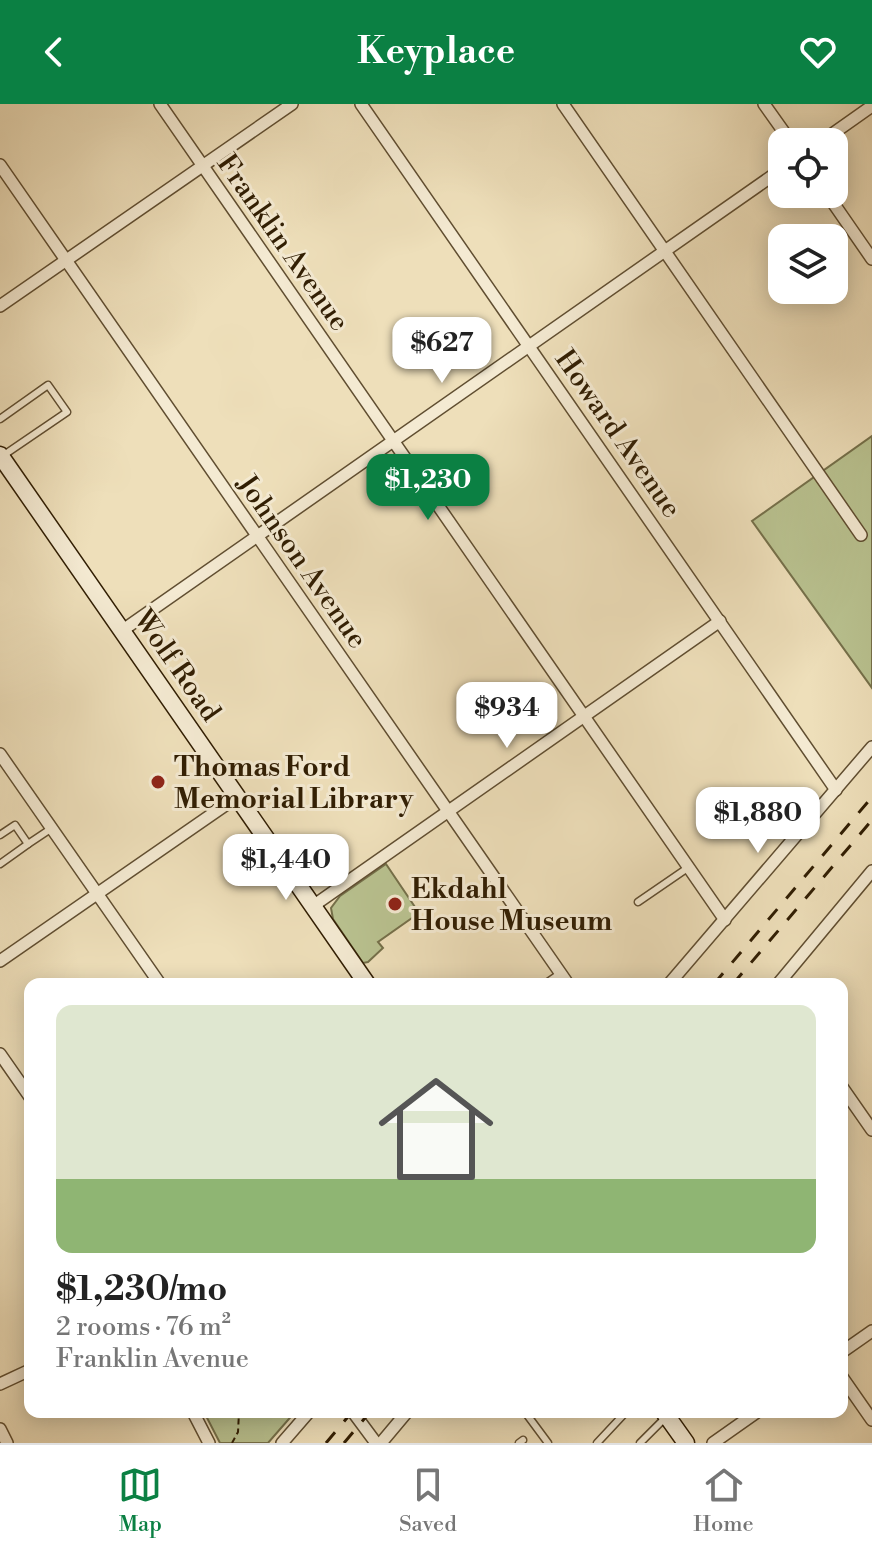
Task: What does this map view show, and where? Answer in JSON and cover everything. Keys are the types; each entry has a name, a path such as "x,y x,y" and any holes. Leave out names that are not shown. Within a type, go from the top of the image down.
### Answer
{"main road":[{"name":"Wolf Road","path":"1,456 363,978"},
{"path":"668,1418 686,1443"}],"street":[{"name":"Franklin Avenue","path":"160,104 725,920"},
{"path":"0,306 292,104"},
{"name":"Howard Avenue","path":"361,104 836,790"},
{"path":"563,104 861,535"},
{"path":"764,104 781,128"},
{"path":"841,128 872,106"},
{"name":"Johnson Avenue","path":"0,165 564,978"},
{"path":"123,630 768,179"},
{"path":"837,208 872,259"},
{"path":"313,906 720,621"},
{"path":"674,978 872,747"},
{"path":"0,754 156,978"},
{"path":"0,961 237,797"},
{"path":"783,978 872,871"},
{"path":"0,1054 24,1088"},
{"path":"848,1096 872,1130"},
{"path":"848,1348 872,1331"},
{"path":"0,1384 24,1373"},
{"path":"848,1386 872,1420"},
{"path":"196,1418 209,1443"},
{"path":"282,1443 304,1418"},
{"path":"358,1418 378,1443 401,1418"},
{"path":"713,1443 748,1418"},
{"path":"0,1429 7,1443"}],"lane":[{"path":"0,419 48,385 67,412 1,456"},
{"path":"0,835 15,825 28,844"},
{"path":"0,864 52,828"},
{"path":"638,902 689,867"},
{"path":"554,978 561,973"},
{"path":"529,1418 548,1443"},
{"path":"597,1443 620,1418"},
{"path":"640,1443 662,1418"}],"path":[{"path":"232,1443 238,1432 239,1418"}],"green space":[{"path":"872,436 872,688 752,521"},
{"path":"386,864 419,913 378,942 383,948 363,963 333,919 331,908 340,896"},
{"path":"207,1418 290,1418 268,1443 220,1443"}],"railway":[{"path":"719,978 872,797"},
{"path":"738,978 872,820"},
{"path":"326,1443 347,1418"},
{"path":"344,1443 365,1418"}],"place":[{"name":"Thomas Ford Memorial Library","path":"158,782"},
{"name":"Ekdahl House Museum","path":"395,904"}]}
